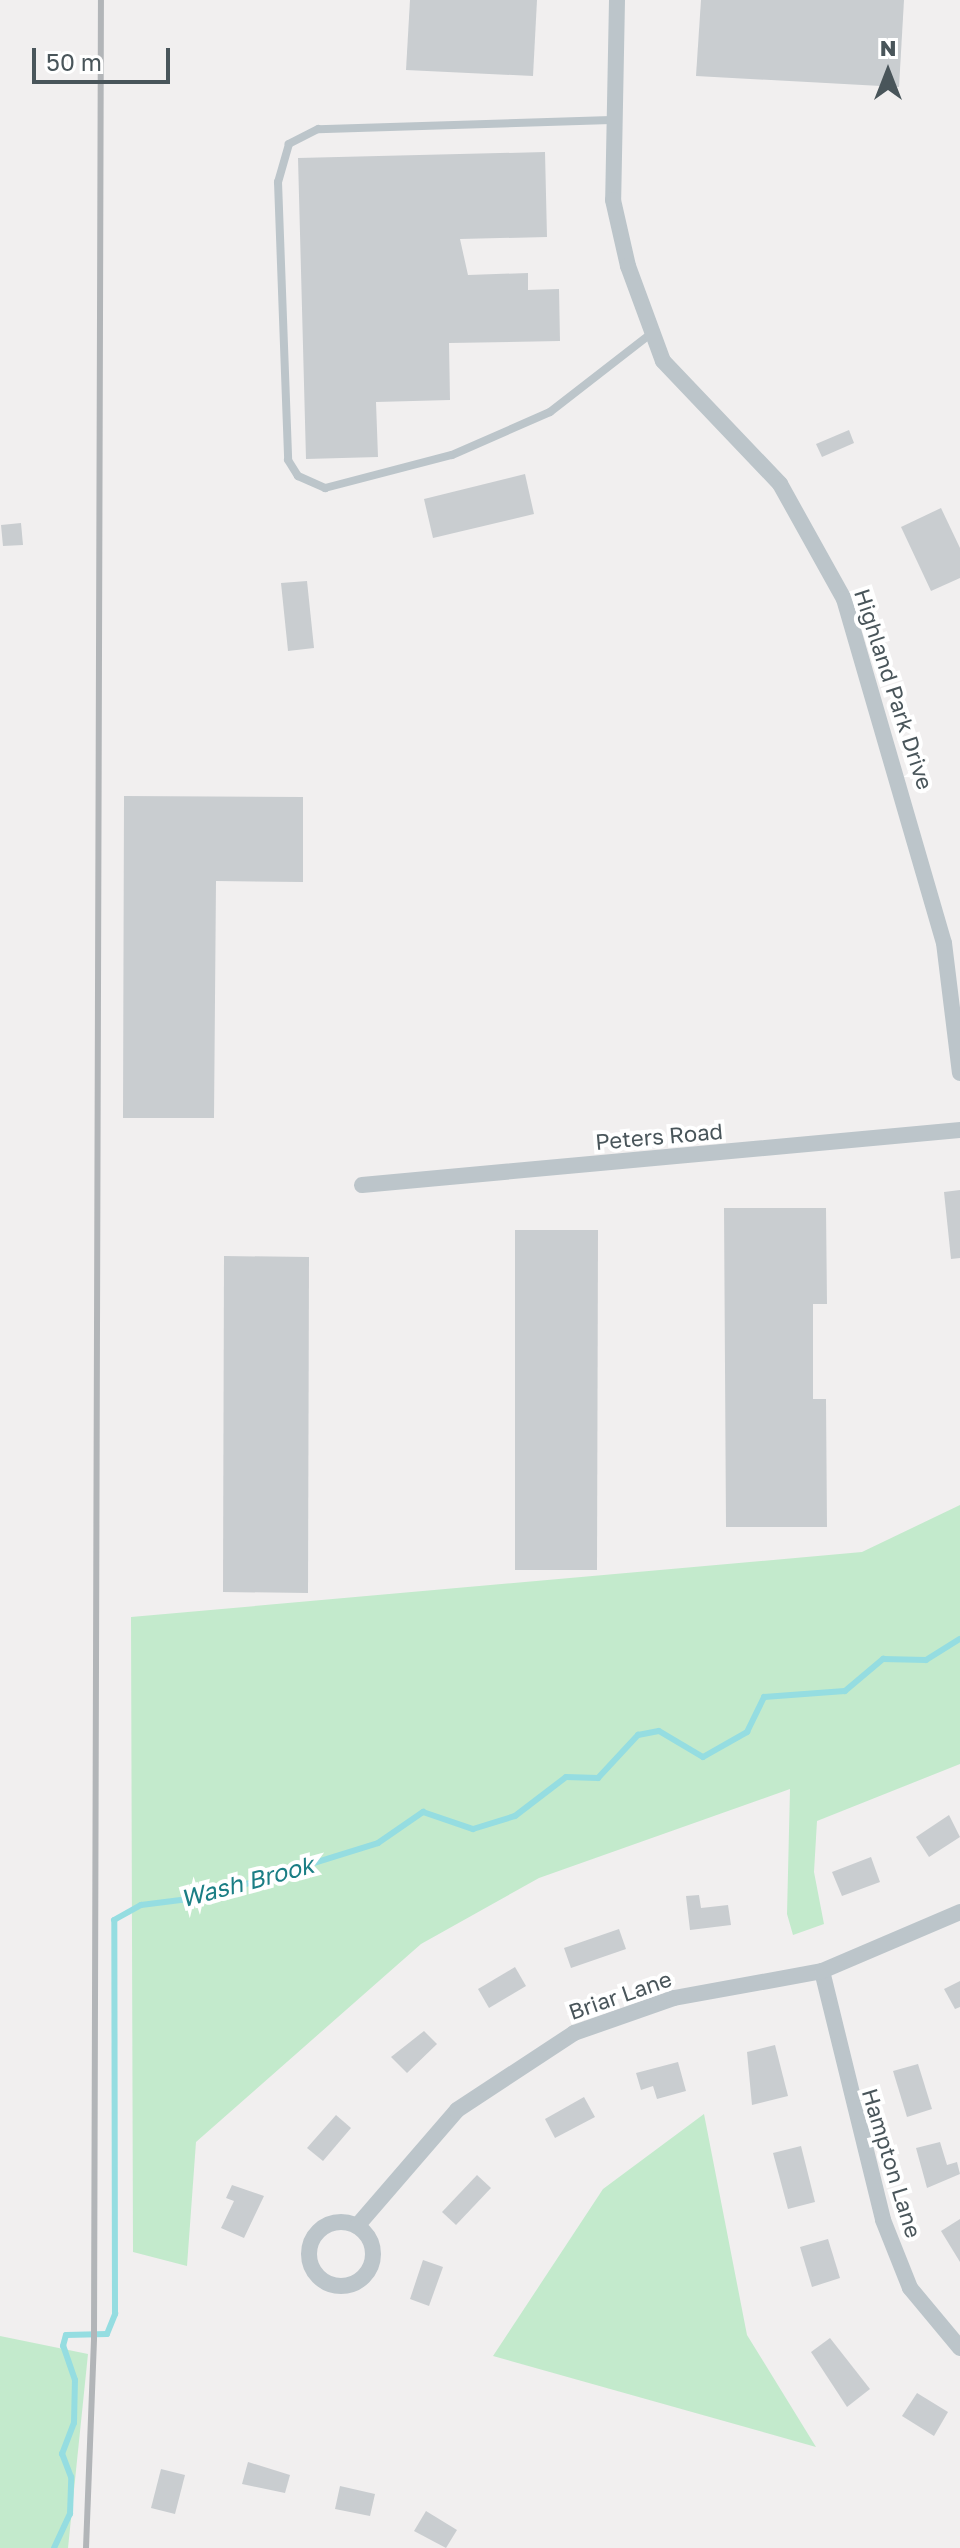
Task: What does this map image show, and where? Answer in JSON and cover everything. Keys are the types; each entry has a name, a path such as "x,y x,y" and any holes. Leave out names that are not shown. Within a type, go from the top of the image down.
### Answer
{"street":[{"name":"Highland Park Drive","path":"617,0 611,120 613,200 653,333 663,361 780,484 844,599 944,943 960,1073"},
{"name":"Peters Road","path":"362,1185 960,1130"},
{"name":"Briar Lane","path":"357,2226 457,2110 574,2033 674,1998 822,1971 960,1912"},
{"name":"Hampton Lane","path":"822,1971 883,2220 910,2288 960,2348"}],"lane":[{"path":"611,120 318,129 289,144 279,171 288,460 298,476 325,488 452,455 550,412 653,333"}],"green space":[{"path":"960,1505 960,1764 817,1821 814,1872 824,1924 793,1935 787,1914 790,1789 539,1878 421,1944 196,2142 187,2266 133,2252 131,1617 862,1552"},
{"path":"704,2114 747,2335 816,2447 493,2356 603,2189"},
{"path":"0,2336 88,2354 68,2548 0,2548"}],"building":[{"path":"410,0 537,0 533,76 406,70"},
{"path":"701,0 904,0 899,87 696,76"},
{"path":"545,152 547,237 460,239 468,275 528,273 528,290 559,289 560,341 449,343 450,400 376,402 378,457 306,459 298,158"},
{"path":"849,430 854,443 822,457 816,444"},
{"path":"525,474 534,514 433,538 424,499"},
{"path":"941,508 960,548 960,578 931,591 901,527"},
{"path":"21,523 23,545 3,546 1,525"},
{"path":"307,581 314,648 288,651 281,583"},
{"path":"124,796 303,797 303,882 216,881 214,1118 123,1118"},
{"path":"960,1190 960,1258 951,1259 944,1192"},
{"path":"724,1208 826,1208 827,1304 813,1304 813,1399 826,1399 827,1527 726,1527"},
{"path":"515,1230 598,1230 597,1570 515,1570"},
{"path":"224,1256 309,1257 308,1593 223,1592"},
{"path":"949,1815 960,1837 929,1857 916,1837"},
{"path":"871,1857 880,1882 842,1896 832,1872"},
{"path":"699,1895 701,1908 728,1905 731,1925 690,1930 686,1896"},
{"path":"619,1929 626,1949 571,1968 564,1948"},
{"path":"515,1967 526,1986 489,2008 478,1989"},
{"path":"960,1981 960,2007 955,2009 944,1989"},
{"path":"424,2031 437,2044 407,2073 391,2057"},
{"path":"775,2045 788,2096 752,2105 747,2052"},
{"path":"678,2062 686,2091 657,2099 653,2086 641,2090 636,2073"},
{"path":"918,2064 932,2109 907,2117 893,2071"},
{"path":"584,2097 595,2117 555,2138 545,2119"},
{"path":"336,2115 351,2128 323,2161 307,2148"},
{"path":"940,2142 947,2165 957,2162 960,2174 927,2188 916,2148"},
{"path":"801,2146 815,2202 788,2209 773,2153"},
{"path":"477,2175 491,2188 456,2225 442,2212"},
{"path":"232,2185 264,2196 244,2238 221,2228 234,2201 226,2198"},
{"path":"960,2219 960,2262 941,2231"},
{"path":"828,2239 840,2278 812,2287 800,2247"},
{"path":"423,2260 443,2267 429,2306 410,2299"},
{"path":"830,2338 870,2389 847,2407 811,2352"},
{"path":"917,2393 948,2412 934,2436 902,2416"},
{"path":"248,2462 290,2475 285,2493 242,2484"},
{"path":"161,2469 185,2475 175,2514 151,2508"},
{"path":"340,2486 375,2494 370,2516 335,2509"},
{"path":"426,2511 457,2530 446,2548 414,2531"}],"waterway":[{"name":"Wash Brook","path":"54,2548 70,2514 71,2477 62,2454 74,2423 75,2380 63,2346 66,2335 107,2334 115,2314 114,1920 141,1905 204,1897 378,1843 423,1812 473,1829 515,1816 566,1777 598,1778 638,1735 659,1731 703,1757 747,1732 764,1697 845,1691 883,1659 926,1660 960,1639"}],"railway":[{"path":"86,2548 94,2339 101,0"}]}
